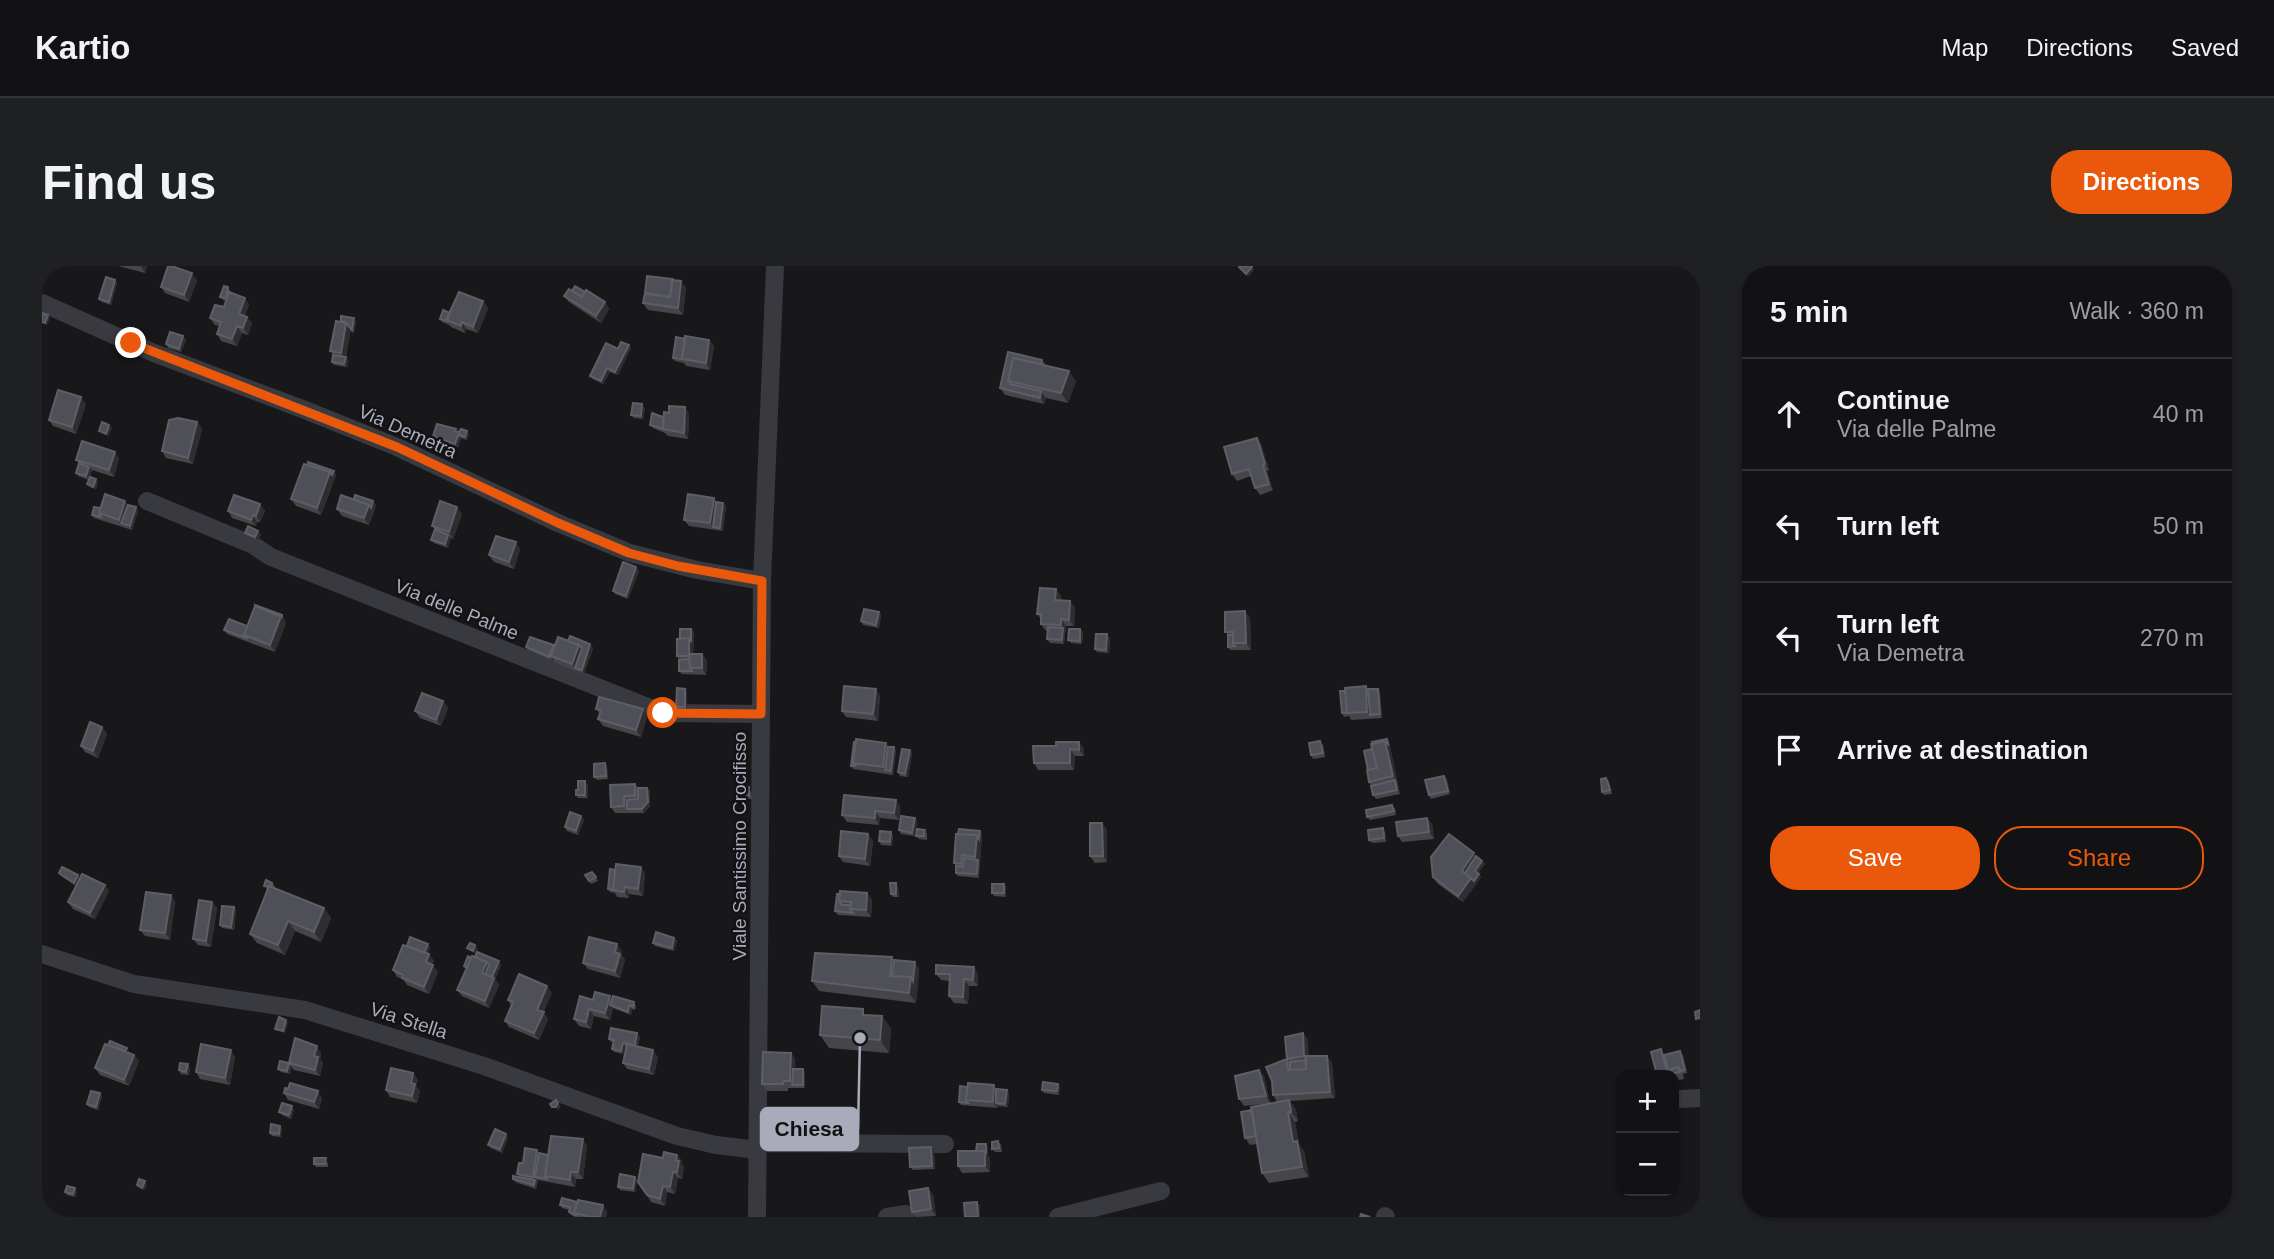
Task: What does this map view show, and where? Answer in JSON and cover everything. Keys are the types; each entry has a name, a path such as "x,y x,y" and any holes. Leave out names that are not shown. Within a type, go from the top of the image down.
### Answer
{"street":[{"name":"Viale Santissimo Crocifisso","path":"757,1217 762,581 775,266"},
{"name":"Via Demetra","path":"42,303 154,353 397,447 558,523 629,553 697,570 762,581"},
{"name":"Via delle Palme","path":"147,501 253,545 271,556 663,713 761,714"},
{"name":"Via Stella","path":"42,954 134,984 305,1010 496,1070 677,1136 716,1145 758,1147 946,1144"},
{"path":"1680,1099 1700,1098"},
{"path":"1058,1217 1161,1191"},
{"path":"887,1217 906,1214"}],"building":[{"path":"168,266 192,273 184,295 161,287"},
{"path":"1240,266 1251,266 1252,267 1246,274"},
{"path":"647,276 673,279 670,297 645,294"},
{"path":"106,277 115,280 109,302 99,299"},
{"path":"672,280 681,281 678,308 643,303 645,293 670,297"},
{"path":"224,286 228,287 226,298 220,297"},
{"path":"575,286 585,292 582,297 572,291"},
{"path":"569,289 582,297 586,290 605,302 596,316 564,296"},
{"path":"229,292 245,298 239,314 247,317 243,328 237,326 232,339 217,334 221,322 210,318 215,305 224,307"},
{"path":"459,292 483,301 473,327 446,320"},
{"path":"443,310 450,313 447,321 440,319"},
{"path":"42,313 48,315 45,323 42,322"},
{"path":"341,316 354,318 352,330 341,321"},
{"path":"336,321 346,323 341,353 330,351"},
{"path":"170,332 183,336 179,349 166,344"},
{"path":"685,336 709,340 706,363 682,359"},
{"path":"676,337 685,339 682,359 673,358"},
{"path":"621,342 629,345 615,372 607,368 601,381 590,376 606,343 618,349"},
{"path":"1008,352 1042,360 1041,364 1013,358 1008,381 1010,384 1041,391 1040,398 1000,388"},
{"path":"333,355 346,357 344,364 332,362"},
{"path":"1013,358 1069,371 1061,393 1008,381"},
{"path":"58,390 81,397 72,427 49,420"},
{"path":"633,403 642,404 641,416 631,415"},
{"path":"669,406 685,407 684,433 663,429 664,412 669,413"},
{"path":"652,413 663,417 663,429 650,425"},
{"path":"178,418 197,422 188,458 162,451 169,420"},
{"path":"102,422 109,425 106,434 99,431"},
{"path":"437,424 459,432 461,429 467,431 465,437 459,433 455,444 433,436"},
{"path":"1257,438 1269,484 1255,488 1249,469 1232,474 1224,447"},
{"path":"82,441 115,452 109,470 76,460"},
{"path":"308,462 334,471 332,475 308,465"},
{"path":"79,463 89,467 86,476 76,473"},
{"path":"304,464 330,472 317,508 291,499"},
{"path":"90,477 96,479 93,487 87,484"},
{"path":"105,494 125,501 119,520 99,513"},
{"path":"688,494 714,498 710,523 684,520"},
{"path":"234,495 260,504 256,516 253,515 251,520 228,511"},
{"path":"341,495 369,505 364,518 337,509"},
{"path":"355,495 373,501 371,508 354,499"},
{"path":"440,501 457,507 449,532 432,526"},
{"path":"716,502 723,503 720,528 713,527"},
{"path":"128,505 136,507 130,526 121,523"},
{"path":"94,507 100,508 101,517 92,515"},
{"path":"248,526 258,531 255,537 245,533"},
{"path":"435,529 448,535 445,544 431,540"},
{"path":"496,536 516,542 509,562 489,555"},
{"path":"623,562 636,567 626,596 613,591"},
{"path":"1040,588 1056,589 1055,600 1070,601 1069,620 1061,619 1061,625 1041,624 1041,614 1037,614"},
{"path":"255,606 282,615 282,617"},
{"path":"255,606 281,616 270,645 244,635"},
{"path":"864,609 879,612 876,625 861,621"},
{"path":"1245,611 1246,643 1233,643 1233,632 1225,632 1225,612"},
{"path":"229,619 247,626 244,635 246,638 224,630"},
{"path":"1048,627 1063,628 1062,640 1047,639"},
{"path":"680,629 691,629 691,642 689,638 680,639"},
{"path":"1069,629 1080,629 1080,641 1068,640"},
{"path":"1096,634 1107,634 1106,650 1095,649"},
{"path":"1228,635 1233,635 1235,646 1228,647"},
{"path":"570,636 590,644 582,670 575,668 582,648 568,641"},
{"path":"530,637 554,645 549,657 526,647"},
{"path":"558,637 579,645 572,664 551,656"},
{"path":"689,638 689,656 677,656 677,639"},
{"path":"689,654 702,654 702,668 690,668"},
{"path":"689,659 692,671 679,671 679,660"},
{"path":"844,686 876,689 873,714 842,711"},
{"path":"1366,686 1367,712 1347,713 1345,688"},
{"path":"677,688 685,689 685,707 676,707"},
{"path":"1368,689 1378,689 1380,714 1370,715"},
{"path":"1340,691 1345,691 1347,713 1342,713"},
{"path":"422,693 443,701 436,720 415,711"},
{"path":"599,697 643,709 636,730 598,719 601,710 596,709"},
{"path":"90,722 102,727 93,751 81,746"},
{"path":"856,739 886,743 883,767 853,763"},
{"path":"1387,739 1388,744 1385,741 1372,742"},
{"path":"1320,741 1323,753 1311,755 1309,743"},
{"path":"1385,741 1393,776 1369,782 1367,770 1377,768 1371,744"},
{"path":"854,742 855,766 851,766"},
{"path":"1056,742 1079,742 1079,750 1070,749 1070,763 1034,763 1033,746 1056,746"},
{"path":"888,747 894,747 891,771 885,770"},
{"path":"902,749 910,750 905,774 898,772"},
{"path":"1372,749 1377,768 1368,770 1364,751"},
{"path":"605,763 606,776 594,777 594,764"},
{"path":"1444,776 1448,791 1429,795 1425,780"},
{"path":"1606,778 1610,790 1602,792 1601,779"},
{"path":"1395,780 1397,790 1373,795 1371,786"},
{"path":"578,781 585,781 585,795 576,795"},
{"path":"635,784 635,796 624,796 624,806 611,807 610,785"},
{"path":"749,787 749,796 738,796 738,788"},
{"path":"638,788 647,788 648,802 642,809 627,809 627,800 638,799"},
{"path":"844,795 896,800 894,813 875,811 875,818 842,815"},
{"path":"1392,805 1394,811 1367,817 1366,810"},
{"path":"570,812 581,816 576,831 565,827"},
{"path":"901,816 915,818 912,833 899,830"},
{"path":"1427,818 1429,832 1398,836 1396,822"},
{"path":"1090,823 1102,823 1103,856 1090,856"},
{"path":"1383,828 1384,838 1369,840 1368,830"},
{"path":"917,829 925,830 924,836 916,836"},
{"path":"959,829 980,831 979,839 977,835 958,834"},
{"path":"841,831 868,834 865,859 839,856"},
{"path":"880,831 891,832 890,842 879,841"},
{"path":"956,834 977,835 975,857 962,855 961,864 954,863"},
{"path":"1449,834 1474,853 1462,871 1471,878 1458,896 1433,877 1431,857"},
{"path":"1476,856 1482,861 1475,871 1479,874 1474,881 1465,873"},
{"path":"964,858 978,860 977,874 956,873 956,866 963,867"},
{"path":"616,864 641,867 638,889 625,887 624,892 613,890"},
{"path":"62,867 78,875 74,883 59,873"},
{"path":"610,869 615,870 613,890 608,889"},
{"path":"592,872 596,877 589,881 585,875"},
{"path":"82,874 105,885 90,913 68,902"},
{"path":"266,880 272,883 271,887 264,886"},
{"path":"890,883 896,883 896,894 891,894"},
{"path":"992,884 1004,884 1004,893 992,893"},
{"path":"269,886 324,908 314,932 288,921 278,945 250,934"},
{"path":"840,891 867,893 866,910 850,909 851,902 839,901"},
{"path":"146,892 171,895 165,933 140,930"},
{"path":"837,894 840,894 839,901 842,905 851,905 853,913 835,911"},
{"path":"199,900 212,902 206,941 193,939"},
{"path":"222,906 234,907 231,927 220,925"},
{"path":"656,932 674,938 672,948 653,943"},
{"path":"410,937 428,944 424,953 407,946"},
{"path":"589,937 617,944 615,952 620,954 615,971 583,963"},
{"path":"470,943 475,945 473,951 467,948"},
{"path":"403,945 429,954 426,962 433,965 424,987 402,978 403,975 393,970"},
{"path":"477,952 499,961 492,977 485,974 489,965 475,957"},
{"path":"815,953 892,957 890,976 911,977 909,993 812,981"},
{"path":"468,956 471,958 467,968 464,966"},
{"path":"472,956 487,962 482,973 494,978 485,1001 457,990"},
{"path":"894,960 915,962 913,981 911,977 892,976"},
{"path":"936,965 974,967 973,980 964,979 963,997 949,996 950,974 936,974"},
{"path":"519,974 547,986 537,1010 544,1012 534,1033 505,1021 513,1002 508,1000"},
{"path":"595,992 610,996 605,1013 589,1009 586,1022 574,1019 580,996 593,1000"},
{"path":"613,996 634,1002 633,1007 629,1005 628,1012 610,1005"},
{"path":"822,1006 863,1009 863,1015 882,1016 880,1040 820,1035"},
{"path":"1700,1010 1700,1018 1696,1019 1695,1012"},
{"path":"279,1017 286,1020 283,1031 275,1029"},
{"path":"611,1028 637,1033 635,1045 623,1043 621,1051 612,1049 614,1040 609,1039"},
{"path":"1303,1033 1304,1056 1287,1059 1285,1037"},
{"path":"295,1038 317,1046 314,1056 318,1057 315,1070 289,1063"},
{"path":"110,1041 127,1048 126,1051 108,1045"},
{"path":"105,1044 134,1055 124,1080 95,1068"},
{"path":"201,1044 231,1050 225,1078 196,1072"},
{"path":"627,1044 653,1050 649,1069 623,1063"},
{"path":"1661,1049 1667,1070 1656,1070 1651,1052"},
{"path":"1680,1051 1685,1070 1681,1071 1678,1067 1668,1070 1664,1055"},
{"path":"763,1052 791,1053 790,1081 784,1081 783,1084 762,1084"},
{"path":"1305,1056 1327,1056 1330,1092 1273,1095 1272,1081 1266,1067 1287,1059 1288,1070 1306,1069"},
{"path":"1306,1060 1306,1069 1290,1070 1290,1062"},
{"path":"280,1061 289,1063 287,1071 278,1069"},
{"path":"180,1063 188,1064 186,1072 179,1070"},
{"path":"391,1068 413,1073 411,1083 415,1084 412,1096 386,1090"},
{"path":"793,1069 803,1069 803,1085 792,1085"},
{"path":"1259,1070 1266,1096 1239,1099 1235,1076"},
{"path":"1043,1082 1058,1084 1057,1091 1042,1090"},
{"path":"290,1083 318,1091 314,1102 284,1093"},
{"path":"968,1083 994,1085 993,1102 966,1100"},
{"path":"960,1086 967,1087 968,1103 959,1102"},
{"path":"996,1089 1007,1090 1005,1104 996,1103"},
{"path":"91,1091 100,1093 96,1107 87,1104"},
{"path":"556,1100 556,1107 552,1107 550,1104"},
{"path":"1289,1100 1291,1112 1288,1112 1293,1142 1297,1141 1302,1167 1262,1173 1251,1107"},
{"path":"282,1103 292,1106 289,1115 279,1112"},
{"path":"1252,1110 1256,1136 1245,1138 1241,1112"},
{"path":"271,1124 280,1126 279,1134 270,1133"},
{"path":"495,1129 506,1134 500,1149 488,1145"},
{"path":"551,1136 583,1139 578,1172 571,1172 570,1180 545,1176"},
{"path":"998,1141 999,1148 992,1149 992,1142"},
{"path":"977,1144 986,1144 986,1152 976,1151"},
{"path":"931,1147 932,1166 910,1167 909,1148"},
{"path":"525,1148 537,1150 533,1177 517,1174 519,1163 523,1163"},
{"path":"958,1151 985,1151 985,1166 958,1166"},
{"path":"664,1152 677,1155 676,1160 679,1161 670,1187 663,1186 660,1199 647,1195 638,1182 643,1154 663,1158"},
{"path":"539,1153 548,1155 545,1176 547,1179 535,1177"},
{"path":"314,1158 326,1158 325,1164 314,1164"},
{"path":"620,1174 635,1177 633,1189 618,1187"},
{"path":"513,1176 535,1180 534,1185 513,1179"},
{"path":"139,1179 145,1181 142,1188 137,1185"},
{"path":"67,1186 75,1188 73,1194 65,1192"},
{"path":"928,1188 931,1209 912,1212 909,1191"},
{"path":"562,1198 577,1202 574,1213 577,1216 569,1212 570,1207 560,1205"},
{"path":"578,1200 603,1205 600,1217 574,1213"},
{"path":"977,1202 978,1217 965,1217 964,1203"}],"place":[{"name":"Chiesa","path":"860,1038"}],"route":[{"path":"131,343 397,447 558,523 629,553 697,570 762,581 761,714 663,713"}]}
